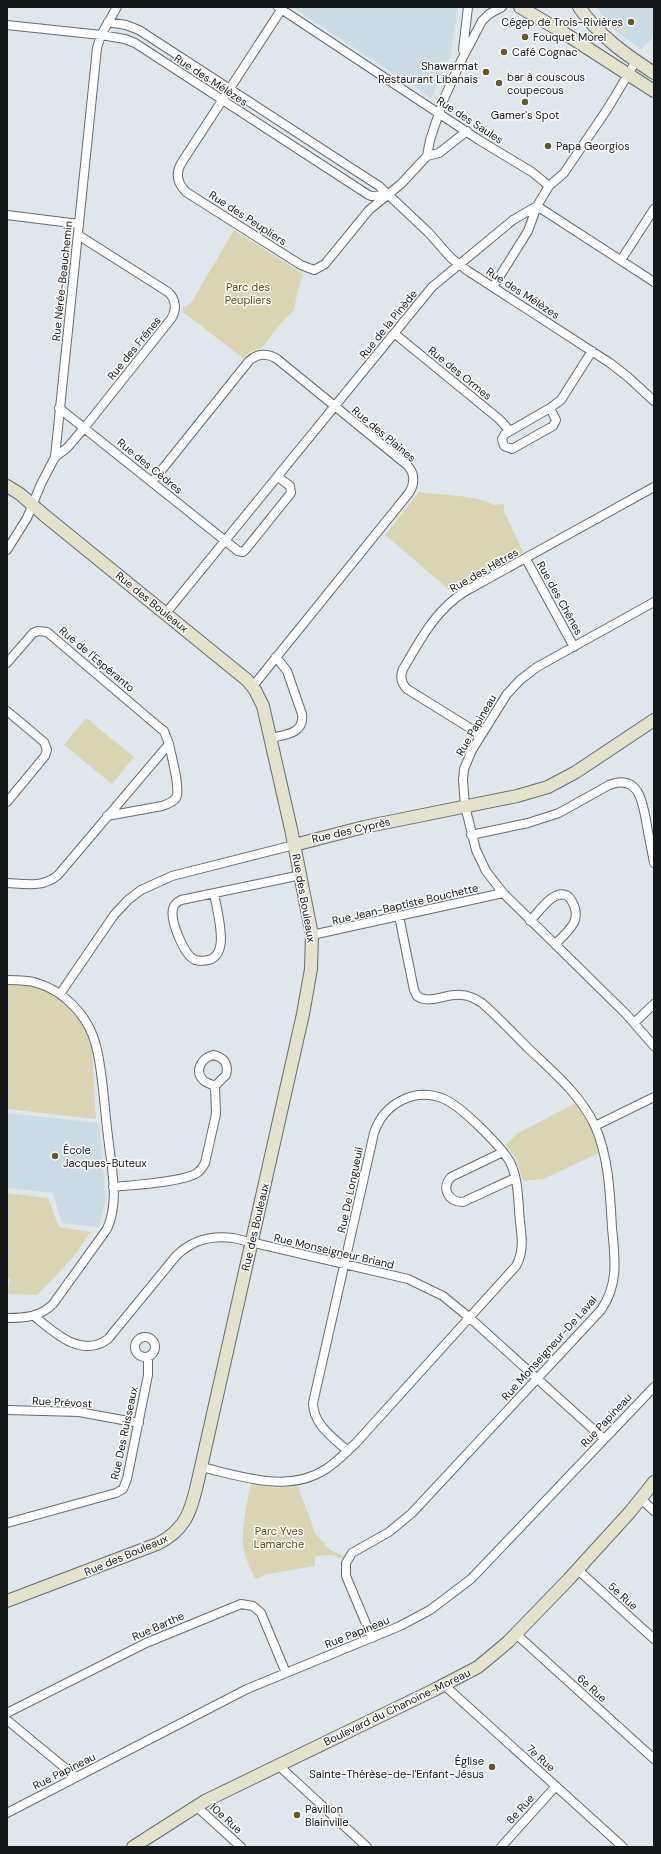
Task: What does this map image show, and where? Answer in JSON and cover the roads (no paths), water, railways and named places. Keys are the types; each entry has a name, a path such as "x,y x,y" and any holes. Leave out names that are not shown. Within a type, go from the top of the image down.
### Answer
{"street":[{"name":"Rue Nérée-Beauchemin","path":"7,550 25,522 55,457 97,48 101,36 117,7"},
{"path":"461,61 466,32 468,7"},
{"path":"387,195 407,179 427,156 430,140 461,61 482,20 489,14 502,7"},
{"path":"520,7 564,32 654,91"},
{"path":"579,7 595,28 608,41 654,73"},
{"path":"222,100 280,8"},
{"name":"Rue des Saules","path":"280,8 467,132 532,172 549,186"},
{"name":"Rue des Mélèzes","path":"108,22 126,24 139,30 379,186 423,227 458,264 592,351 628,377 654,402"},
{"name":"Rue des Mélèzes","path":"7,25 125,39 135,43 371,196 387,195"},
{"name":"Rue de la Pinède","path":"493,287 528,231 537,206 549,186 564,172 636,61"},
{"name":"Rue des Peupliers","path":"222,100 178,169 180,186 186,192 301,266 314,270 325,264 369,210 387,195"},
{"path":"427,156 439,153 467,132"},
{"path":"537,206 654,282"},
{"name":"Rue de la Pinède","path":"166,613 226,542 432,287 513,220 537,206"},
{"path":"621,260 654,209"},
{"path":"7,215 79,224"},
{"name":"Rue des Frênes","path":"55,457 67,448 85,427 171,319 175,308 173,297 168,292 78,235"},
{"name":"Rue des Ormes","path":"395,334 499,418 510,431"},
{"path":"550,408 556,417 555,424 510,449 504,446 502,439 504,435 561,400 592,351"},
{"name":"Rue des Plaines","path":"152,482 249,361 258,356 268,355 274,357 409,467 413,477 412,487 409,493 253,686"},
{"name":"Rue des Cèdres","path":"59,408 85,427 226,542"},
{"path":"226,542 238,551 243,552 256,537 291,493 290,486 278,477"},
{"name":"Rue des Bouleaux","path":"7,486 20,494 253,686 263,706 301,876 312,935 312,969 307,996 201,1467 188,1516 180,1528 168,1538 127,1556 7,1601"},
{"name":"Rue des Hêtres","path":"481,736 407,689 402,683 402,672 432,621 445,607 464,592 654,487"},
{"name":"Rue des Chênes","path":"526,559 574,647"},
{"name":"Rue Papineau","path":"654,602 537,667 520,680 507,694 472,750 464,769 463,780 465,806 471,835 482,864 503,893 634,1024 654,1046"},
{"name":"Rue de l'Espéranto","path":"7,663 33,633 41,630 47,632 164,731 169,744 177,788 175,798 171,802 162,806 107,816"},
{"path":"270,738 294,732 299,728 303,721 287,671 276,657"},
{"path":"7,711 44,742 47,750 45,756 7,802"},
{"name":"Rue des Cyprès","path":"60,994 114,915 132,896 146,887 178,874 294,844 364,827 528,793 557,783 652,722"},
{"path":"7,883 40,884 54,878 169,744"},
{"path":"471,835 528,823 559,813 609,785 626,783 634,787 641,796 654,863"},
{"path":"214,893 221,947 213,958 202,961 195,960 187,954 173,920 173,908 176,903 181,900 214,893 301,876"},
{"name":"Rue Jean-Baptiste Bouchette","path":"312,935 503,893"},
{"path":"530,921 556,895 563,894 569,897 575,911 575,921 571,929 555,944"},
{"name":"Rue Monseigneur-De Laval","path":"372,1638 346,1576 346,1567 350,1556 356,1550 389,1532 408,1518 601,1310 610,1295 615,1265 608,1174 605,1157 595,1126 582,1105 567,1086 482,1003 473,998 461,995 424,1000 417,996 414,990 399,916"},
{"path":"7,980 36,983 60,994 76,1009 95,1041 99,1060 113,1187 114,1211 107,1229 53,1304 44,1312 34,1316 7,1318"},
{"path":"634,1024 654,1004"},
{"path":"113,1187 182,1178 196,1174 201,1170 205,1163 216,1114 215,1086"},
{"name":"Rue De Longueuil","path":"201,1467 255,1480 284,1482 301,1479 320,1473 335,1463 348,1451 470,1318 514,1269 520,1260 522,1244 516,1178 510,1163 503,1152 458,1108 443,1099 431,1096 414,1096 404,1099 391,1107 381,1117 374,1133 314,1397 313,1408 315,1417 320,1425 348,1451"},
{"path":"595,1126 654,1097"},
{"path":"503,1152 451,1176 446,1184 447,1194 453,1200 462,1202 516,1178"},
{"name":"Rue Monseigneur Briand","path":"34,1316 67,1341 85,1346 101,1344 108,1339 185,1247 197,1240 212,1237 226,1237 251,1242 400,1277 422,1285 443,1296 470,1318 604,1439"},
{"name":"Rue Des Ruisseaux","path":"7,1523 121,1490 127,1479 139,1423 148,1375 148,1358"},
{"name":"Rue Papineau","path":"7,1813 231,1697 286,1672 372,1638 416,1618 460,1589 471,1579 654,1387"},
{"name":"Rue Prévost","path":"7,1410 79,1412 139,1423"},
{"name":"Boulevard du Chanoine-Moreau","path":"133,1847 196,1806 478,1667 516,1634 578,1570 654,1482"},
{"path":"640,1499 654,1511"},
{"name":"5e Rue","path":"578,1570 654,1639"},
{"name":"Rue Barthe","path":"7,1713 146,1643 241,1604 253,1606 263,1616 286,1672"},
{"name":"6e Rue","path":"516,1634 654,1759"},
{"name":"7e Rue","path":"444,1685 623,1847"},
{"path":"7,1720 76,1777"},
{"path":"278,1765 367,1847"},
{"name":"8e Rue","path":"501,1847 556,1786"},
{"name":"10e Rue","path":"196,1806 241,1847"}],"place":[{"name":"Cégep de Trois-Rivières","path":"631,22"},
{"name":"Fouquet Morel","path":"525,37"},
{"name":"Café Cognac","path":"504,52"},
{"name":"Shawarmat Restaurant Libanais","path":"486,72"},
{"name":"bar à couscous coupecous","path":"499,83"},
{"name":"Gamer's Spot","path":"525,102"},
{"name":"Papa Georgios","path":"548,146"},
{"name":"École Jacques-Buteux","path":"55,1156"},
{"name":"Église Sainte-Thérèse-de-l'Enfant-Jésus","path":"492,1767"},
{"name":"Pavillon Blainville","path":"297,1815"}],"park label":[{"name":"Parc des Peupliers","path":"248,293"},
{"name":"Parc Yves Lamarche","path":"279,1537"}]}
